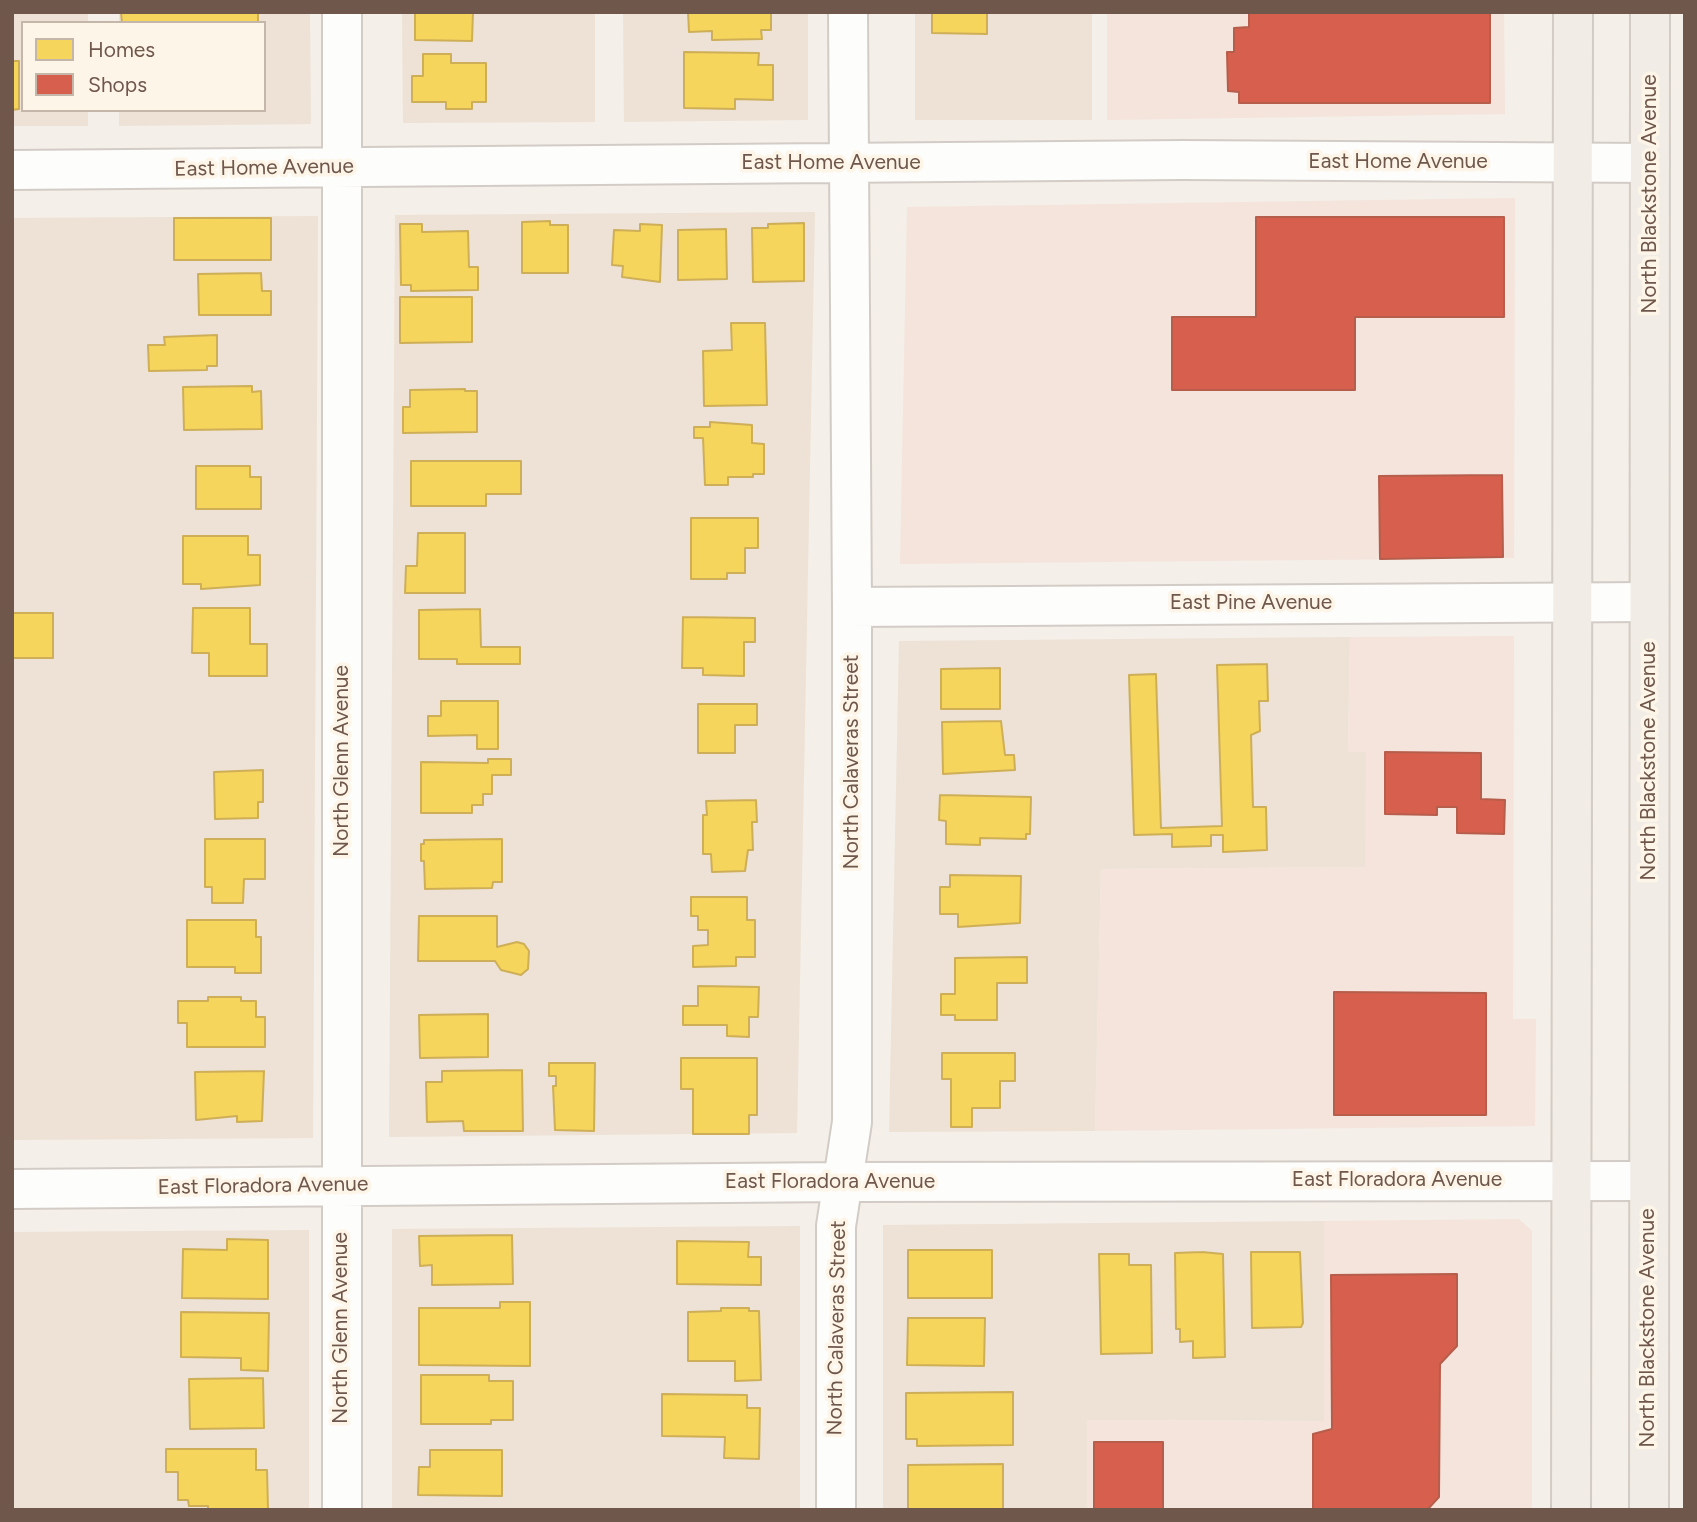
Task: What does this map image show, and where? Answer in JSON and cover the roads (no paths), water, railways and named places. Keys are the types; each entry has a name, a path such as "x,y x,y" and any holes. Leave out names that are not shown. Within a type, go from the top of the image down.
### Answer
{"main road":[{"path":"1571,1510 1573,12"},
{"name":"North Blackstone Avenue","path":"1649,1510 1650,12"}],"street":[{"name":"North Glenn Avenue","path":"342,12 342,1510"},
{"name":"North Calaveras Street","path":"836,1510 836,1226 852,1122 848,12"},
{"name":"East Home Avenue","path":"12,170 1183,160 1650,163"},
{"name":"East Pine Avenue","path":"852,607 1649,601"},
{"name":"East Floradora Avenue","path":"12,1189 843,1182 1648,1181"}]}
